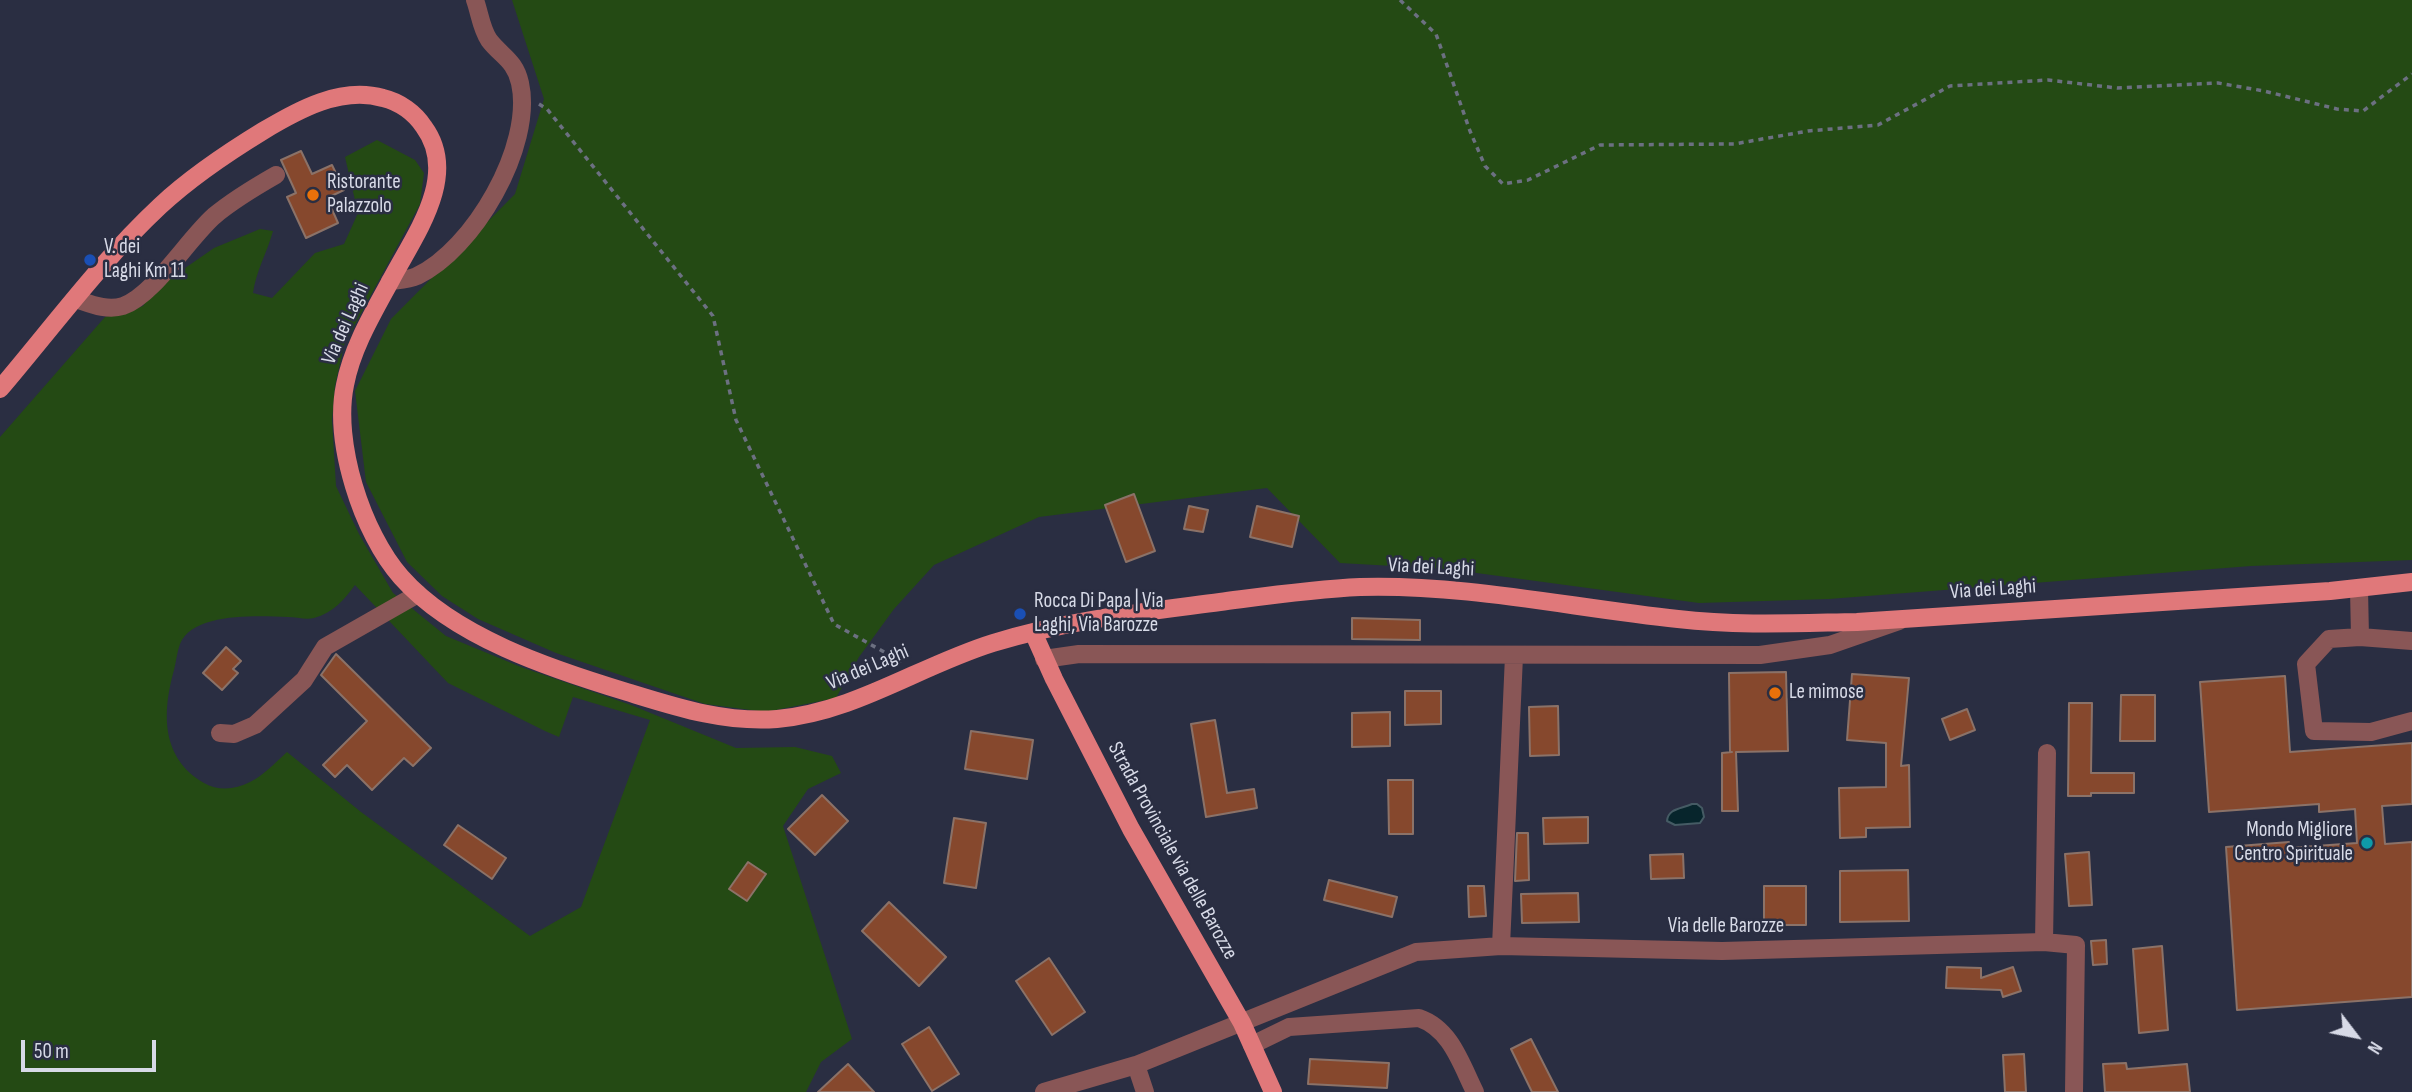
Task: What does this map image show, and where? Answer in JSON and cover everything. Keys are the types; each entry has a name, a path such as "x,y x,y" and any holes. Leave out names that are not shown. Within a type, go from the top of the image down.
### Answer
{"main road":[{"name":"Via dei Laghi","path":"0,389 153,212 201,172 293,113 326,100 350,95 383,98 399,104 415,116 425,127 435,149 437,176 430,206 353,356 343,393 342,426 349,464 374,535 391,564 418,594 448,617 471,630 537,660 683,709 720,717 771,720 828,710 866,698 919,671 973,649 1033,632 1181,607 1366,587 1460,591 1682,620 1804,623 1905,619 2359,589 2412,582"},
{"name":"Strada Provinciale via delle Barozze","path":"1033,632 1044,659 1131,829 1242,1023 1273,1092"}],"street":[{"path":"390,281 415,277 454,247 479,218 500,186 513,155 520,123 521,93 514,66 484,32 475,0"},
{"path":"76,299 113,308 132,302 214,216 276,174"},
{"path":"2359,589 2360,638"},
{"path":"220,733 233,734 255,725 304,680 325,647 418,594"},
{"path":"1044,659 1079,654 1718,656 1788,652 1841,642 1905,619"},
{"path":"2412,641 2329,639 2306,664 2314,731 2371,732 2412,721"},
{"path":"1501,946 1514,656"},
{"path":"2044,942 2047,753"},
{"name":"Via delle Barozze","path":"1044,1092 1136,1065 1416,952 1501,946 1722,951 2044,942 2077,945 2074,1092"},
{"path":"1252,1045 1289,1027 1419,1018 1433,1023 1448,1039 1475,1092"},
{"path":"1136,1065 1145,1092"}],"path":[{"path":"1400,0 1436,34 1485,166 1503,184 1528,180 1600,145 1734,144 1808,131 1878,125 1950,86 2048,80 2117,88 2218,83 2264,91 2337,110 2362,111 2412,74"},
{"path":"521,93 547,109 713,316 736,420 834,624 919,671"}],"green space":[{"path":"512,0 2412,0 2412,560 2251,566 1829,599 1699,603 1447,569 1340,563 1267,488 1039,517 934,565 894,609 859,657 836,698 766,712 705,704 556,653 478,619 442,596 407,562 366,482 355,391 391,319 515,194 544,99"},
{"path":"377,140 415,160 424,173 420,204 344,345 335,386 332,420 336,486 359,534 393,593 446,636 521,667 631,705 736,748 795,747 832,756 841,773 808,789 783,826 852,1039 821,1062 806,1092 0,1092 0,437 105,317 143,306 152,291 214,248 260,229 273,231 253,293 272,298 315,253 344,244 358,213 345,157","holes":["355,585 448,683 559,737 573,697 650,720 581,907 530,936 361,812 287,752 250,782 238,787 221,788 209,786 190,773 179,761 168,733 170,686 179,647 187,634 198,626 228,618 314,618 338,605"]}],"shaded area":[{"path":"1692,804 1702,808 1704,817 1700,823 1675,825 1667,821 1673,811"}],"building":[{"name":"Ristorante Palazzolo","path":"301,151 312,174 332,165 344,190 327,198 338,223 306,238 287,197 296,193 281,160"},
{"path":"1134,494 1155,551 1126,562 1105,505"},
{"path":"1189,506 1208,510 1203,532 1184,529"},
{"path":"1257,506 1299,516 1292,547 1250,537"},
{"path":"1352,618 1420,620 1420,640 1352,639"},
{"path":"226,647 241,661 233,669 238,673 222,690 203,673"},
{"path":"336,654 431,748 413,766 404,758 372,790 347,765 335,777 323,765 367,721 321,675"},
{"path":"1786,672 1788,751 1736,752 1738,811 1722,811 1722,753 1732,752 1729,673"},
{"path":"1852,674 1909,678 1901,766 1909,765 1910,827 1866,828 1866,837 1840,838 1839,788 1886,787 1886,743 1847,740"},
{"name":"Mondo Migliore Centro Spirituale","path":"2285,676 2290,752 2412,743 2412,804 2382,806 2385,844 2412,842 2412,997 2237,1010 2226,847 2289,842 2289,848 2357,843 2355,809 2319,812 2319,804 2209,812 2200,682"},
{"path":"1405,691 1441,691 1441,724 1405,725"},
{"path":"2121,695 2155,695 2155,741 2120,741"},
{"path":"2069,703 2092,703 2091,773 2134,773 2134,793 2068,796"},
{"path":"1558,706 1559,755 1530,756 1529,707"},
{"path":"1967,709 1975,730 1950,740 1942,719"},
{"path":"1390,712 1390,746 1352,747 1352,713"},
{"path":"1215,720 1227,793 1254,789 1257,808 1206,817 1191,724"},
{"path":"971,731 1033,740 1027,779 965,769"},
{"path":"1388,780 1413,780 1413,834 1389,834"},
{"path":"822,795 848,821 815,855 788,829"},
{"path":"1588,817 1588,843 1544,844 1543,818"},
{"path":"954,818 986,823 976,888 944,883"},
{"path":"458,825 506,858 492,879 444,845"},
{"path":"1517,833 1528,833 1529,880 1515,881"},
{"path":"2089,852 2092,905 2069,906 2065,854"},
{"path":"1683,854 1684,878 1651,879 1650,855"},
{"path":"748,862 766,874 747,901 729,889"},
{"path":"1908,870 1909,921 1840,922 1840,871"},
{"path":"1329,880 1397,897 1392,917 1324,900"},
{"path":"1468,886 1484,886 1486,916 1469,917"},
{"path":"1764,886 1806,886 1806,925 1764,925"},
{"path":"1578,893 1579,922 1522,923 1521,894"},
{"path":"889,902 946,957 919,986 862,931"},
{"path":"2106,940 2107,964 2093,965 2091,941"},
{"path":"2162,946 2168,1030 2139,1033 2133,949"},
{"path":"1049,958 1085,1012 1052,1035 1016,981"},
{"path":"1947,967 1981,968 1981,978 2013,967 2021,991 2003,997 2001,990 1946,988"},
{"path":"929,1027 959,1074 932,1091 902,1044"},
{"path":"1531,1039 1558,1092 1532,1092 1511,1049"},
{"path":"2024,1054 2026,1092 2005,1092 2003,1055"},
{"path":"1310,1059 1389,1063 1387,1088 1308,1084"},
{"path":"2126,1063 2127,1069 2187,1064 2190,1092 2105,1092 2103,1064"},
{"path":"848,1064 874,1092 818,1092"}],"place":[{"name":"Ristorante Palazzolo","path":"313,195"},
{"name":"V. dei Laghi Km 11","path":"90,260"},
{"name":"Rocca Di Papa | Via Laghi, Via Barozze","path":"1020,614"},
{"name":"Le mimose","path":"1775,693"},
{"name":"Mondo Migliore Centro Spirituale","path":"2367,843"}]}
